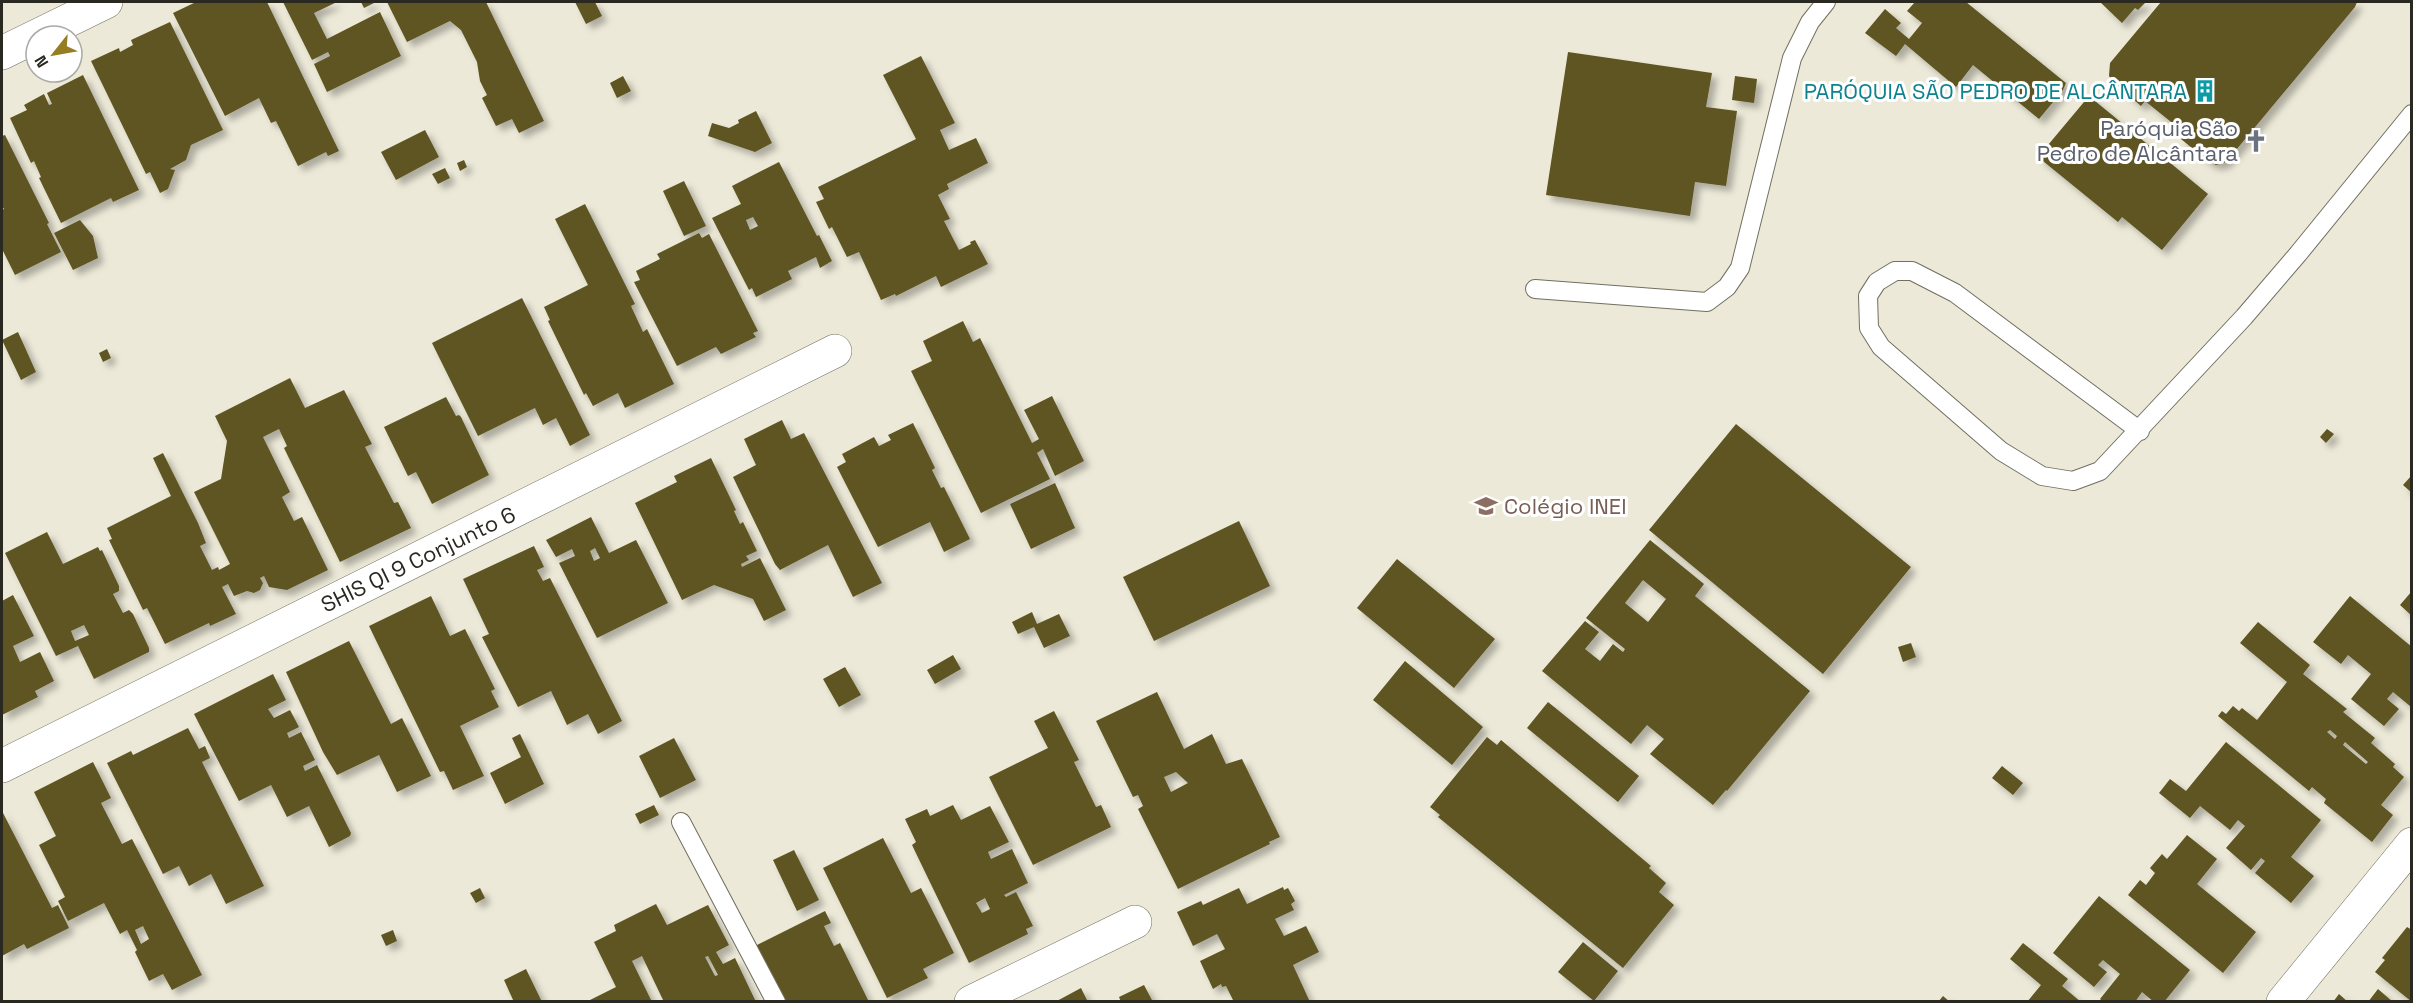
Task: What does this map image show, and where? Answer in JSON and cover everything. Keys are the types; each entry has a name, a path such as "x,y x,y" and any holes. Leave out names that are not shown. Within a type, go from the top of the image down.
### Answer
{"street":[{"path":"2,53 106,2"},
{"name":"SHIS QI 9 Conjunto 6","path":"2,766 835,351"},
{"path":"2283,1002 2412,844"},
{"path":"971,1002 1135,922"}],"lane":[{"path":"1536,289 1707,302 1727,287 1740,268 1792,58 1810,22 1826,2"},
{"path":"2140,431 1955,293 1912,271 1895,271 1877,282 1868,296 1869,328 1881,347 2001,452 2042,476 2073,481 2100,471 2140,431 2290,263 2412,114"},
{"path":"681,822 776,1002"}],"building":[{"path":"196,2 267,2 339,151 328,156 326,152 298,166 276,121 271,123 259,98 225,116 173,13"},
{"path":"283,2 337,2 314,13 327,39 380,12 401,56 327,92 314,64 330,56 328,52 312,60"},
{"path":"361,2 376,2 364,8"},
{"path":"387,2 486,2 544,121 519,133 512,119 496,126 482,98 487,95 480,81 477,62 461,30 450,21 407,42"},
{"path":"575,2 595,2 602,16 586,24"},
{"path":"1915,2 1966,2 2066,83 2063,90 2039,119 1973,65 1956,87 1905,44 1896,56 1865,33 1885,9 1901,23 1896,28 1909,39 1922,23 1907,11"},
{"path":"2100,2 2146,2 2138,10 2135,8 2122,23"},
{"name":"PARÓQUIA SÃO PEDRO DE ALCÂNTARA","path":"2161,2 2357,2 2226,162 2216,165 2181,139 2186,134 2145,101 2141,106 2109,76 2110,63"},
{"path":"170,22 223,130 191,145 186,160 170,169 175,170 168,189 160,193 150,172 146,174 91,61 119,48 120,52 133,45 131,40"},
{"path":"1568,52 1712,73 1706,107 1737,111 1726,186 1695,182 1690,216 1546,195"},
{"path":"921,56 955,123 940,130 949,150 976,138 988,163 947,184 949,189 938,195 950,219 944,221 959,250 975,240 988,264 941,287 936,276 896,296 895,294 881,300 859,252 847,257 832,227 829,229 816,202 824,199 818,187 916,139 883,75"},
{"path":"623,76 631,91 617,98 610,83"},
{"path":"1735,76 1757,79 1754,103 1732,100"},
{"path":"84,77 139,190 113,202 111,198 61,223 39,178 41,177 34,161 31,163 10,118 27,110 24,105 44,94 49,105 52,104 47,93 65,84 84,84"},
{"path":"2089,96 2208,194 2162,250 2122,217 2118,222 2038,157"},
{"path":"756,111 772,143 755,152 708,136 712,123 729,128 739,123 738,120"},
{"path":"425,130 439,157 396,180 381,152"},
{"path":"5,135 61,252 15,275 2,249 2,210 4,209 2,206 2,136"},
{"path":"464,160 467,167 460,171 457,163"},
{"path":"779,162 832,261 820,268 816,257 788,271 792,279 756,297 752,288 749,290 712,218 741,204 732,186","holes":["753,217 758,226 750,230 746,220"]},
{"path":"445,168 450,178 438,184 432,174"},
{"path":"684,181 706,226 684,236 663,191"},
{"path":"585,204 635,304 631,306 643,332 647,329 674,384 625,408 618,393 593,406 586,393 584,395 548,321 550,320 544,307 588,285 555,219"},
{"path":"80,220 93,236 98,258 73,270 54,233"},
{"path":"699,233 702,238 709,234 758,331 753,333 756,337 721,354 716,347 677,366 634,282 640,280 636,271 660,259 657,254"},
{"path":"522,298 590,435 570,446 556,418 543,425 535,408 478,436 432,343"},
{"path":"963,321 973,342 980,338 1032,443 1039,439 1024,410 1052,396 1084,461 1055,476 1043,449 1037,453 1050,479 981,513 911,371 932,361 923,341"},
{"path":"18,332 36,372 21,380 2,340"},
{"path":"107,349 111,358 103,362 99,353"},
{"path":"290,378 305,408 344,390 372,444 365,447 394,503 398,502 411,528 340,562 284,448 287,446 279,429 263,437 290,492 282,497 294,521 302,517 328,570 287,590 269,587 264,576 260,578 263,583 260,590 254,593 247,591 234,596 228,584 222,587 236,614 210,626 209,623 165,644 147,608 143,610 109,540 112,539 107,528 171,496 153,458 163,453 198,523 206,543 200,546 212,570 218,567 219,570 230,564 194,492 221,479 227,441 215,416"},
{"path":"446,397 456,416 461,417 489,475 432,504 416,472 408,476 384,427"},
{"path":"782,420 791,439 804,433 882,583 853,597 828,545 780,570 775,564 733,477 756,465 744,439"},
{"path":"913,423 935,468 932,470 941,488 944,487 970,539 944,552 930,522 878,547 837,467 846,462 842,454 874,437 879,446 891,440 888,435"},
{"path":"1736,424 1911,567 1823,674 1649,530"},
{"path":"2327,429 2334,434 2326,443 2320,437"},
{"path":"711,458 736,510 734,511 740,524 743,522 757,551 746,556 749,560 741,564 742,567 760,558 786,610 764,621 753,599 714,585 682,600 635,503 677,482 674,476"},
{"path":"2412,475 2412,493 2403,485"},
{"path":"1055,483 1075,528 1031,549 1010,504"},
{"path":"591,517 609,553 636,540 668,603 597,638 559,563 575,556 572,549 556,557 546,540","holes":["595,548 600,558 594,561 590,551"]},
{"path":"1239,521 1270,586 1154,641 1123,577"},
{"path":"47,532 63,564 98,547 100,551 102,550 119,586 119,591 113,594 123,613 129,610 133,614 149,652 94,679 78,646 56,656 5,553","holes":["84,625 89,635 75,641 71,631"]},
{"path":"1650,540 1704,584 1695,596 1810,691 1713,805 1650,754 1664,739 1647,725 1631,744 1542,671 1585,621 1599,632 1585,649 1600,661 1613,644 1623,652 1625,649 1586,618","holes":["1643,580 1666,599 1648,622 1625,603"]},
{"path":"534,546 544,567 537,570 543,581 550,578 622,721 598,734 588,714 567,725 551,691 518,707 482,637 489,634 463,579"},
{"path":"1397,559 1495,639 1454,688 1357,608"},
{"path":"2412,591 2412,616 2400,605"},
{"path":"13,595 34,636 13,646 20,662 40,652 54,681 35,691 38,697 2,715 2,601"},
{"path":"431,596 450,636 465,629 495,689 491,691 499,707 460,726 484,776 453,790 444,771 440,772 369,626"},
{"path":"2350,596 2412,647 2412,704 2410,706 2393,692 2387,699 2399,709 2384,726 2351,699 2371,674 2348,655 2341,664 2313,642"},
{"path":"1032,612 1037,624 1059,614 1070,636 1044,648 1034,627 1018,634 1012,622"},
{"path":"2258,622 2310,665 2303,674 2347,709 2343,712 2375,738 2371,743 2395,764 2393,767 2404,777 2381,805 2393,815 2372,842 2324,803 2326,799 2312,787 2309,791 2218,716 2222,711 2226,714 2233,706 2239,711 2242,708 2257,720 2287,682 2240,643","holes":["2330,730 2337,736 2335,739 2327,732","2345,742 2368,762 2366,764 2343,745"]},
{"path":"349,641 391,724 402,718 431,776 397,792 379,755 337,775 323,752 286,672"},
{"path":"1911,643 1916,657 1903,662 1898,647"},
{"path":"953,655 961,669 935,684 927,670"},
{"path":"1405,661 1483,727 1452,765 1373,700"},
{"path":"845,667 861,695 839,707 823,679"},
{"path":"273,674 286,700 268,709 274,718 290,710 299,727 287,733 289,738 301,732 315,760 303,766 305,771 317,765 351,833 350,836 329,847 309,806 287,817 271,785 239,801 194,714"},
{"path":"1157,692 1184,749 1212,734 1226,764 1242,759 1280,837 1178,889 1138,809 1143,806 1138,795 1133,797 1096,721","holes":["1176,772 1188,783 1171,792 1164,777"]},
{"path":"1548,702 1639,776 1618,802 1527,728"},
{"path":"1054,711 1079,760 1074,762 1096,807 1101,805 1111,827 1033,865 989,777 1048,748 1034,721"},
{"path":"188,728 199,749 205,746 210,758 202,762 264,886 226,904 211,874 189,886 179,866 163,874 107,763 131,751 133,755"},
{"path":"520,734 544,784 505,804 490,773 521,757 512,738"},
{"path":"1487,737 1497,745 1501,740 1651,866 1649,868 1666,883 1659,892 1674,905 1623,968 1438,817 1440,815 1430,807"},
{"path":"674,738 696,780 660,798 639,756"},
{"path":"2226,742 2321,820 2291,857 2314,876 2291,903 2255,873 2265,861 2261,858 2251,870 2226,848 2245,826 2238,820 2230,830 2200,806 2190,818 2159,793 2170,779 2186,791"},
{"path":"93,762 111,798 101,803 122,844 132,839 202,975 172,990 163,974 149,981 127,930 120,934 104,903 68,921 58,901 65,897 39,845 56,836 34,792","holes":["143,926 149,939 141,944 135,930"]},
{"path":"2002,766 2023,783 2013,795 1992,778"},
{"path":"654,805 659,815 640,824 635,814"},
{"path":"953,805 961,820 990,806 1009,842 988,852 991,859 1012,849 1028,883 1004,895 1006,897 1016,892 1033,926 1026,929 1028,934 969,963 912,845 916,842 905,819 927,809 930,816","holes":["985,898 990,909 982,913 976,903"]},
{"path":"2,811 52,908 58,905 69,928 27,949 24,944 2,956"},
{"path":"2187,835 2217,859 2197,884 2256,932 2223,973 2128,895 2140,880 2146,885 2155,873 2150,868 2162,854 2167,859"},
{"path":"883,838 911,893 921,888 954,953 923,969 928,978 887,998 823,868"},
{"path":"794,850 819,900 797,911 773,860"},
{"path":"1283,887 1284,890 1288,888 1295,901 1291,904 1294,910 1275,919 1284,936 1306,926 1319,952 1293,965 1310,1002 1234,1002 1226,986 1222,987 1221,984 1213,989 1200,961 1225,949 1217,934 1193,946 1177,912 1201,901 1203,905 1239,888 1247,904"},
{"path":"480,888 485,898 476,903 470,893"},
{"path":"2099,896 2190,970 2164,1002 2154,1002 2142,992 2135,1002 2103,1002 2100,999 2120,974 2103,960 2098,965 2107,972 2094,987 2053,953"},
{"path":"656,904 667,925 708,905 729,945 716,952 723,964 735,958 756,1002 664,1002 642,956 632,961 652,1002 586,1002 616,987 594,942 616,931 614,925","holes":["708,956 718,975 715,976 705,957"]},
{"path":"825,911 831,923 824,926 834,946 840,943 869,1002 773,1002 751,948"},
{"path":"2407,927 2412,930 2412,1002 2375,972 2385,960 2382,958"},
{"path":"393,930 397,941 386,946 381,935"},
{"path":"1583,942 1618,971 1594,1001 1558,972"},
{"path":"2023,943 2068,979 2062,986 2081,1002 2027,1002 2041,985 2010,959"},
{"path":"526,969 542,1002 514,1002 504,980"},
{"path":"1144,985 1153,1002 1121,1002 1119,997"},
{"path":"1081,988 1088,1002 1055,1002"},
{"path":"2378,989 2393,1002 2368,1002"},
{"path":"2339,994 2348,1002 2333,1002"},
{"path":"1943,996 1950,1002 1938,1002"}],"place":[{"name":"PARÓQUIA SÃO PEDRO DE ALCÂNTARA","path":"2205,91"},
{"name":"Paróquia São Pedro de Alcântara","path":"2256,141"},
{"name":"Colégio INEI","path":"1486,506"}]}
